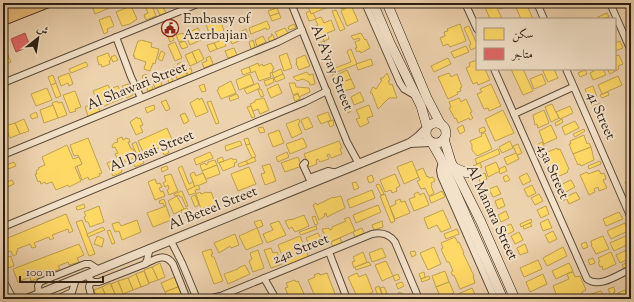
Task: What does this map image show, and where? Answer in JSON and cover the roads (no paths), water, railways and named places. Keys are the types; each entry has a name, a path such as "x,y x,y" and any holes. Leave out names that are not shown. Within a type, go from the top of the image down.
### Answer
{"main road":[{"path":"3,20 46,3"},
{"path":"373,3 392,47 423,111 426,137 431,142 438,143 444,139 446,130 440,123 427,98 387,3"},
{"path":"427,98 429,88"},
{"path":"426,128 432,123 440,123"},
{"name":"Al Manara Street","path":"444,139 446,151 453,167 481,222 515,299"},
{"name":"Al Manara Street","path":"431,142 442,162 503,299"},
{"path":"453,167 467,173"}],"street":[{"path":"3,83 200,3"},
{"name":"Al A'yay Street","path":"291,3 356,165"},
{"path":"365,3 400,83 406,91 417,97"},
{"path":"465,3 476,27"},
{"path":"537,3 544,18"},
{"path":"610,3 631,51"},
{"name":"Al Shawari Street","path":"3,154 303,32"},
{"path":"114,38 139,99"},
{"name":"43a Street","path":"494,70 586,277 592,283 600,282 631,269"},
{"name":"41 Street","path":"566,70 631,218"},
{"path":"514,114 573,87"},
{"name":"Al Dassi Street","path":"4,225 328,93"},
{"name":"Al Beteel Street","path":"410,143 426,128"},
{"name":"Al Beteel Street","path":"27,299 76,279 88,278 99,270 310,181 336,173 410,143 431,142"},
{"path":"442,162 440,170 441,176 495,299"},
{"path":"305,163 303,164 310,181"},
{"name":"24a Street","path":"208,299 223,295 266,278 372,234 381,233 389,235 397,246 419,299"},
{"path":"173,240 197,299"},
{"path":"145,264 150,248"},
{"path":"327,253 347,299"},
{"path":"92,299 89,290 88,278 99,282 158,258 167,258 172,262 187,299"},
{"path":"177,274 182,262"},
{"path":"39,294 38,286 40,282 85,264 90,264 99,270"},
{"path":"266,278 276,299"},
{"path":"57,299 72,292 76,279"},
{"path":"3,280 13,299"},
{"path":"3,286 6,299"},
{"name":"24a Street","path":"217,299 223,295"}],"place":[{"name":"Embassy of Azerbajian","path":"170,28"}]}
